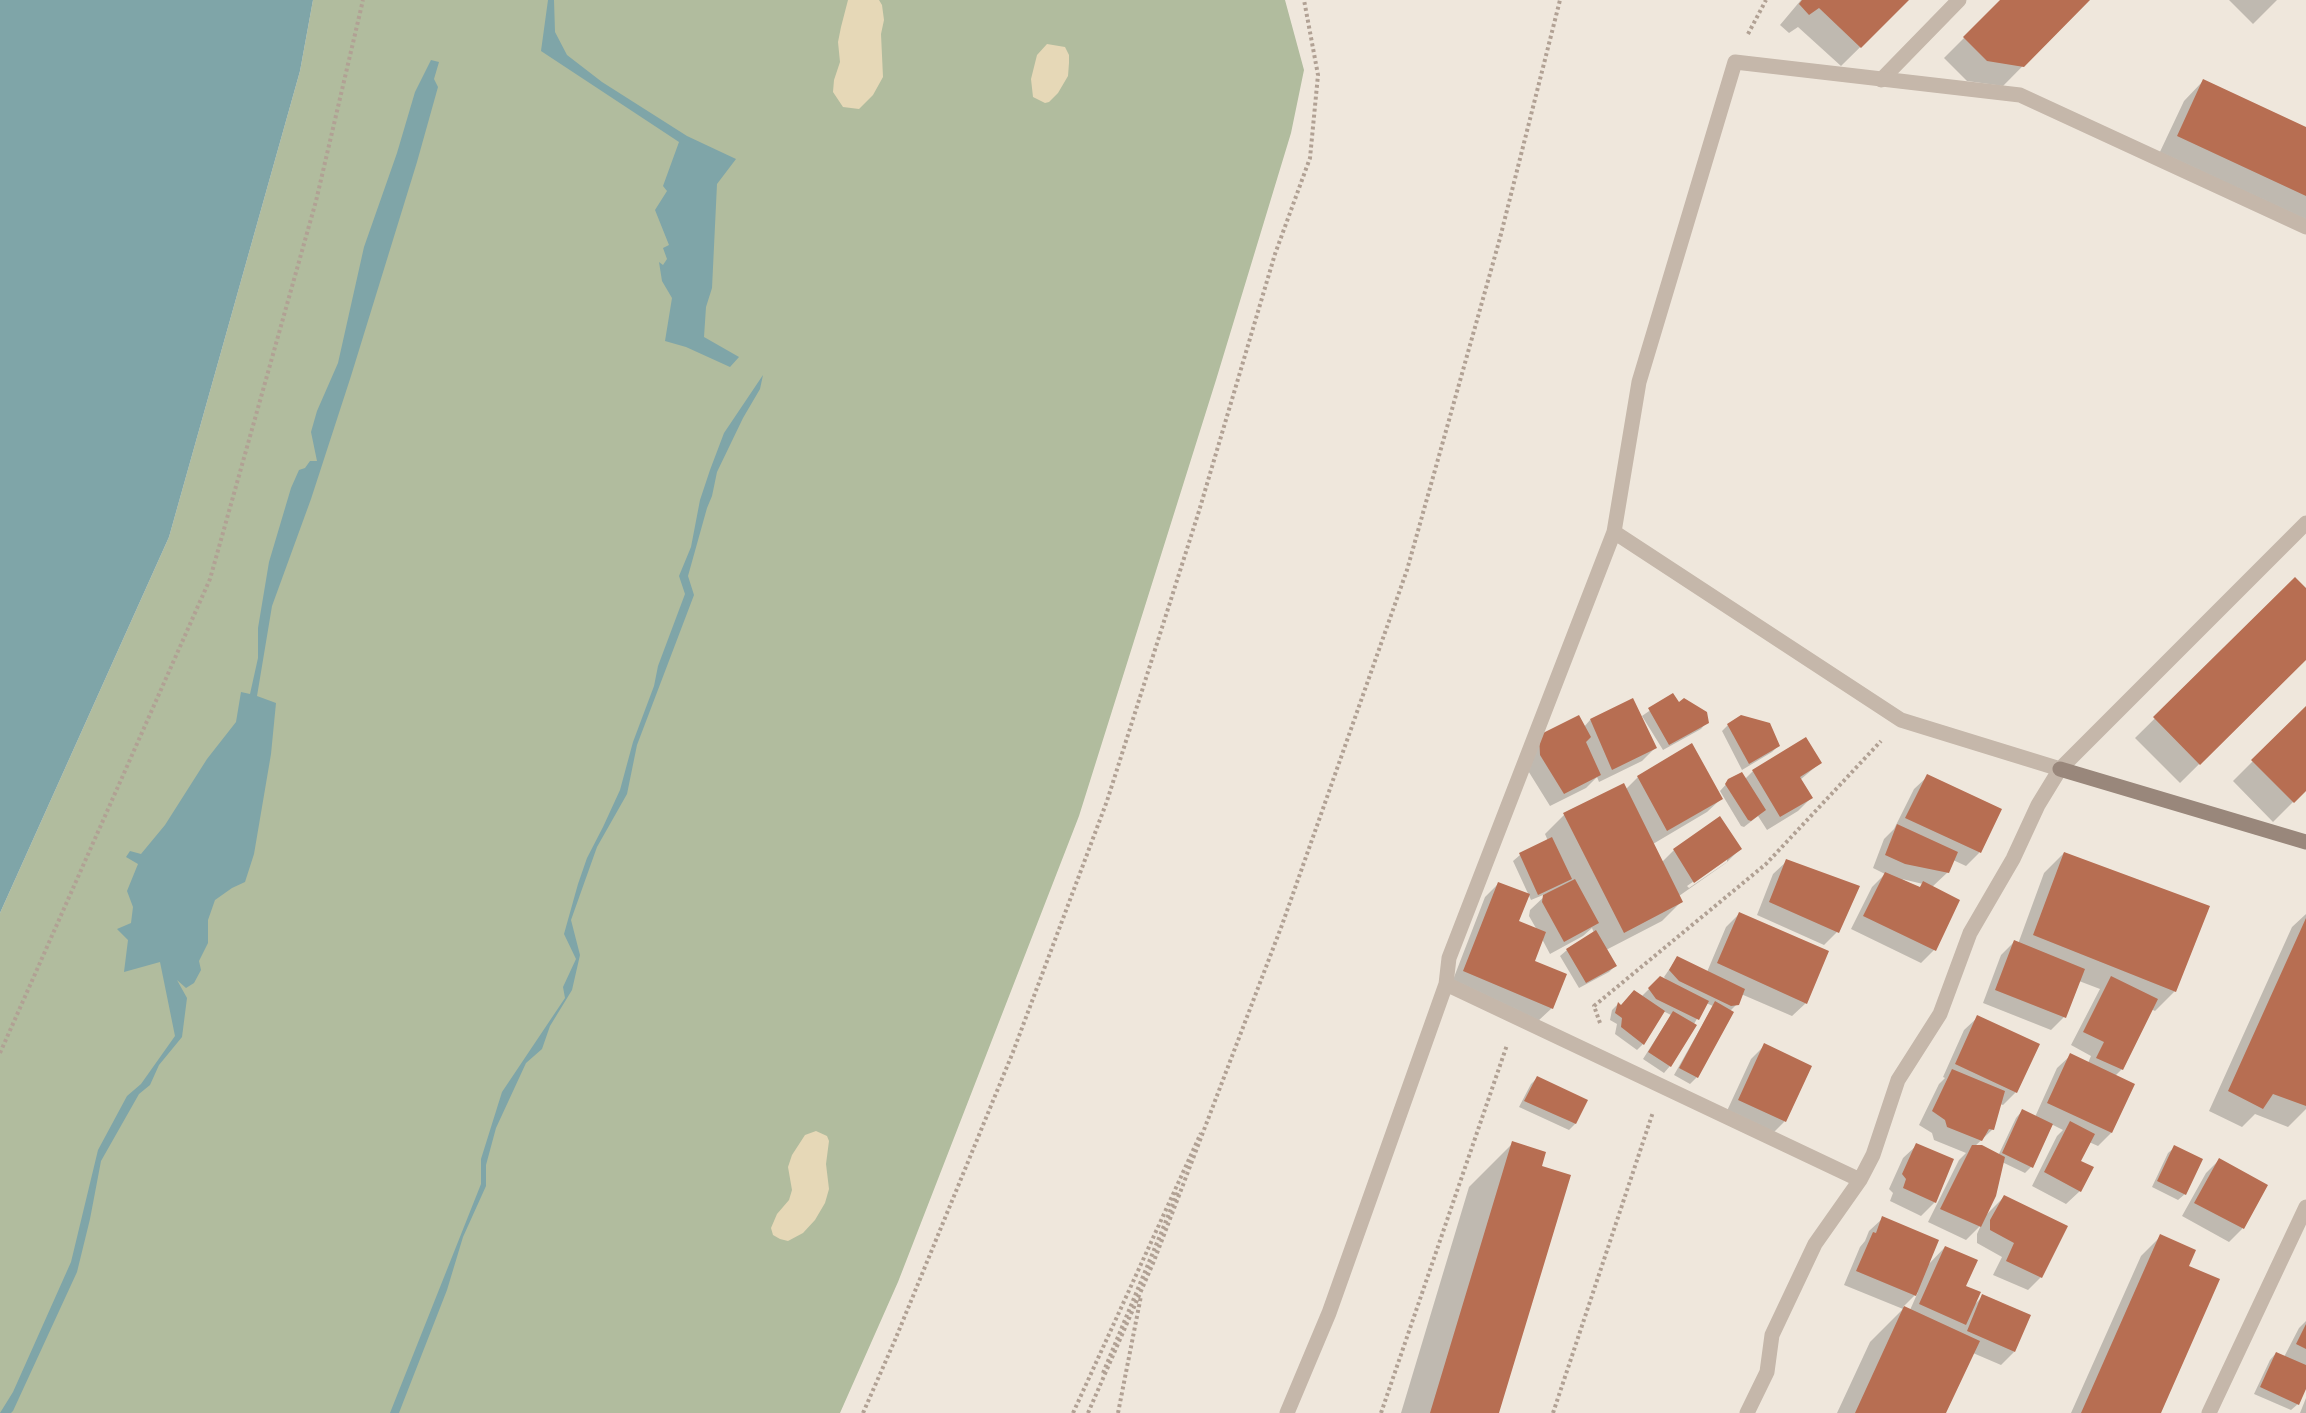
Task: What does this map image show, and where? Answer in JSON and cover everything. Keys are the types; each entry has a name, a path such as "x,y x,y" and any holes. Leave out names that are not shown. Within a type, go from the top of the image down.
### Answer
{"street":[{"path":"1881,80 1959,0"},
{"path":"1287,1413 1329,1313 1446,984 1449,958 1614,532 1638,382 1735,62 2019,95 2306,227"},
{"path":"1747,1413 1767,1372 1772,1335 1815,1244 1860,1180 1883,1130 1898,1080 1941,1014 1970,933 2013,860 2038,805 2060,769 2306,523"},
{"path":"1614,532 1901,720 2306,842"},
{"path":"1446,984 1860,1180"},
{"path":"2209,1413 2306,1207"}],"path":[{"path":"0,1053 210,579 316,201 363,0"},
{"path":"863,1413 896,1340 1013,1052 1107,801 1200,511 1275,254 1310,158 1318,75 1304,0"},
{"path":"1087,1413 1142,1288 1217,1097 1282,925 1407,570 1500,238 1560,0"},
{"path":"1735,62 1766,0"},
{"path":"1614,1064 1594,1006 1766,864 1901,720"},
{"path":"1381,1413 1516,1018"},
{"path":"1553,1413 1661,1086"},
{"path":"1073,1413 1217,1097"},
{"path":"1087,1413 1217,1097"},
{"path":"1118,1413 1142,1288"}],"green space":[{"path":"313,0 1285,0 1304,70 1291,133 1079,816 898,1282 840,1413 0,1413 0,913 169,537 300,71"}],"sand":[{"path":"848,0 879,0 884,20 881,34 883,77 873,95 859,109 843,107 833,92 840,62 838,42"},
{"path":"1047,44 1065,47 1069,55 1069,63 1068,76 1058,93 1045,103 1033,97 1031,79 1037,55"},
{"path":"816,1131 827,1136 829,1141 826,1164 829,1189 825,1203 815,1220 803,1233 788,1241 780,1239 773,1235 771,1228 777,1214 789,1200 792,1190 788,1167 792,1155 805,1135"}],"water":[{"path":"0,0 313,0 300,71 169,537 0,913"},
{"path":"548,0 554,0 555,32 567,55 602,82 687,136 736,159 717,184 712,288 706,307 704,337 739,357 730,367 686,347 665,341 672,298 662,281 659,262 663,265 667,259 663,248 669,245 655,210 667,191 663,186 679,142 541,51"},
{"path":"431,60 439,62 434,79 438,87 417,162 311,499 272,606 257,696 276,703 271,754 254,854 245,882 215,900 208,920 208,943 199,961 201,970 194,983 186,988 177,980 187,998 182,1037 159,1065 150,1085 139,1094 101,1161 77,1272 13,1411 0,1413 13,1392 71,1262 98,1150 127,1096 141,1084 175,1036 160,962 124,972 128,940 117,929 131,923 133,907 127,891 138,864 126,857 130,851 141,854 165,825 207,759 236,722 241,692 250,694 258,658 258,628 269,562 291,488 299,470 305,468 310,461 317,461 311,432 317,411 338,363 364,247 397,153 415,92"},
{"path":"763,375 760,389 717,472 688,576 694,595 637,745 627,794 597,847 571,920 580,955 572,990 550,1026 542,1049 526,1063 496,1128 486,1165 486,1186 463,1237 447,1290 399,1413 390,1413 481,1184 481,1159 502,1092 565,998 563,987 576,959 564,934 587,858 620,790 633,742 654,686 658,666 685,594 679,576 691,547 700,500 724,433"}],"building":[{"path":"1802,0 1909,0 1861,48 1819,8 1809,15 1799,4"},
{"path":"2000,0 2090,0 2024,67 1987,61 1963,37"},
{"path":"2203,79 2306,127 2306,196 2177,136"},
{"path":"2295,577 2306,588 2306,660 2200,765 2153,717"},
{"path":"1673,693 1679,702 1684,698 1707,712 1709,723 1669,745 1648,708"},
{"path":"1633,698 1657,748 1612,770 1590,719"},
{"path":"2306,706 2306,791 2294,803 2251,760"},
{"path":"1579,715 1591,737 1586,742 1601,775 1564,794 1540,755 1539,735"},
{"path":"1741,715 1770,723 1780,746 1749,764 1727,724"},
{"path":"1806,737 1822,763 1800,777 1813,798 1780,817 1752,770"},
{"path":"1692,743 1723,799 1667,831 1637,776"},
{"path":"1742,772 1766,810 1751,821 1748,820 1725,784 1728,779"},
{"path":"1927,774 2002,809 1981,853 1905,818"},
{"path":"1624,783 1683,902 1624,933 1563,813"},
{"path":"1720,816 1742,849 1694,883 1673,849"},
{"path":"1897,824 1958,852 1949,873 1905,864 1885,855"},
{"path":"1552,837 1572,879 1538,895 1519,853"},
{"path":"2064,852 2210,906 2176,992 2033,935"},
{"path":"1786,859 1860,886 1839,933 1769,902"},
{"path":"1885,872 1920,887 1923,881 1960,900 1936,951 1863,916"},
{"path":"1575,879 1599,923 1564,942 1542,902 1543,895"},
{"path":"1498,882 1530,894 1519,921 1546,932 1535,961 1567,974 1553,1009 1463,971"},
{"path":"1739,912 1829,951 1807,1004 1717,963"},
{"path":"2306,918 2306,1106 2273,1094 2263,1109 2228,1091"},
{"path":"1596,930 1617,966 1586,983 1566,949"},
{"path":"2014,940 2085,969 2066,1018 1995,990"},
{"path":"1677,956 1745,989 1739,1005 1731,1006 1679,981 1669,970"},
{"path":"1660,976 1709,1001 1699,1020 1656,999 1648,988"},
{"path":"2111,976 2158,999 2123,1070 2096,1058 2104,1042 2083,1032"},
{"path":"1634,990 1665,1011 1644,1045 1621,1027 1622,1018 1615,1013 1618,1002 1621,1005"},
{"path":"1715,1001 1734,1012 1698,1078 1679,1068"},
{"path":"1673,1011 1697,1025 1671,1067 1648,1052"},
{"path":"1977,1015 2040,1044 2017,1093 1955,1064"},
{"path":"1764,1043 1812,1066 1786,1122 1738,1100"},
{"path":"2070,1053 2135,1084 2112,1133 2047,1103"},
{"path":"1952,1069 2005,1091 1994,1130 1989,1129 1982,1141 1947,1127 1945,1120 1932,1111"},
{"path":"1537,1076 1588,1100 1576,1124 1524,1101"},
{"path":"2022,1109 2053,1124 2033,1168 2002,1153"},
{"path":"2070,1121 2095,1134 2081,1161 2094,1167 2081,1192 2044,1172"},
{"path":"1512,1141 1546,1152 1542,1166 1571,1175 1499,1413 1430,1413"},
{"path":"1916,1143 1954,1159 1936,1203 1903,1188 1906,1179 1902,1174"},
{"path":"1972,1145 1982,1145 2005,1157 1996,1196 1981,1227 1940,1209"},
{"path":"2174,1145 2203,1159 2186,1195 2157,1181"},
{"path":"2219,1158 2268,1185 2244,1229 2194,1203"},
{"path":"2004,1195 2068,1226 2042,1278 2006,1261 2014,1243 1990,1230 1990,1220"},
{"path":"1882,1216 1939,1240 1916,1296 1856,1271 1873,1232 1876,1233"},
{"path":"2160,1234 2196,1250 2189,1266 2220,1279 2161,1413 2081,1413"},
{"path":"1945,1246 1978,1260 1966,1286 1981,1292 1966,1325 1919,1304"},
{"path":"1982,1294 2031,1315 2015,1352 1967,1331"},
{"path":"1904,1306 1980,1341 1946,1413 1855,1413"},
{"path":"2306,1324 2306,1349 2296,1344"},
{"path":"2276,1352 2306,1365 2306,1389 2299,1405 2260,1387"}]}
